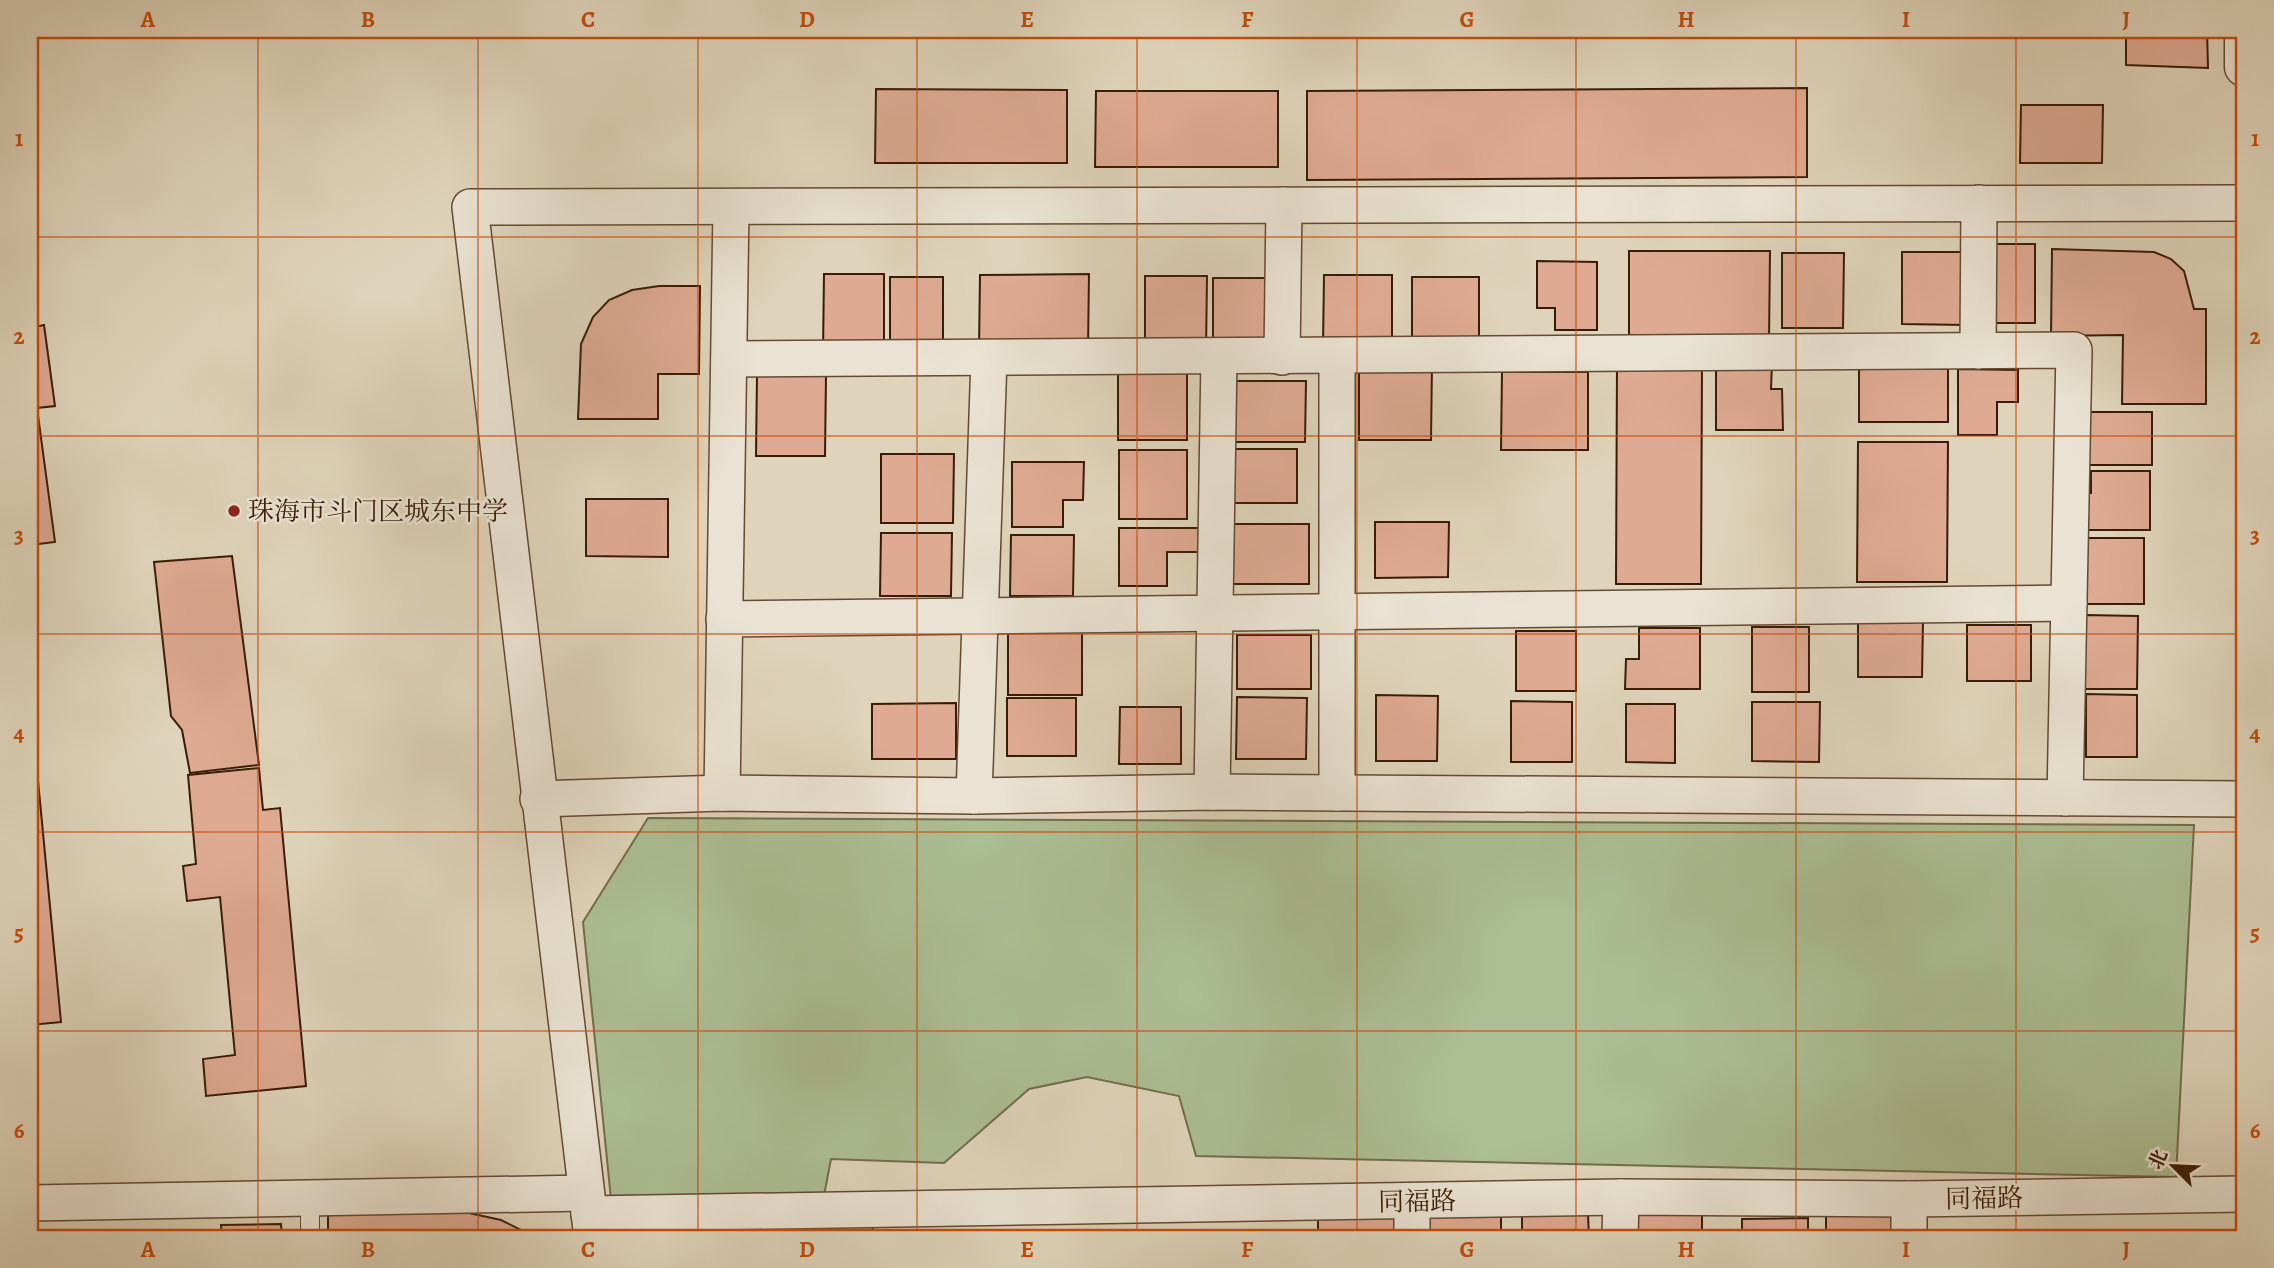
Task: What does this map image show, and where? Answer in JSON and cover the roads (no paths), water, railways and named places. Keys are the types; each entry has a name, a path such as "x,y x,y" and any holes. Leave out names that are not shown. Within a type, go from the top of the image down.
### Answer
{"street":[{"path":"2244,30 2244,67"},
{"path":"1978,351 1979,203"},
{"path":"589,1215 470,207 2244,203"},
{"path":"1282,357 1284,205"},
{"path":"722,793 731,207"},
{"path":"729,359 2074,350 2065,798"},
{"path":"1212,792 1219,357"},
{"path":"1337,357 1337,793"},
{"path":"974,796 989,358"},
{"path":"724,619 2069,603"},
{"path":"538,799 722,793 974,796 1212,792 2244,799"},
{"name":"同福路","path":"30,1203 310,1198 589,1215 895,1224 1412,1201 1620,1197 1909,1199 2244,1194"},
{"path":"1620,1197 1620,1238"},
{"path":"1909,1199 1909,1238"},
{"path":"1412,1201 1412,1238"}],"lane":[{"path":"310,1198 310,1238"}],"place":[{"name":"珠海市斗门区城东中学","path":"234,511"}]}
